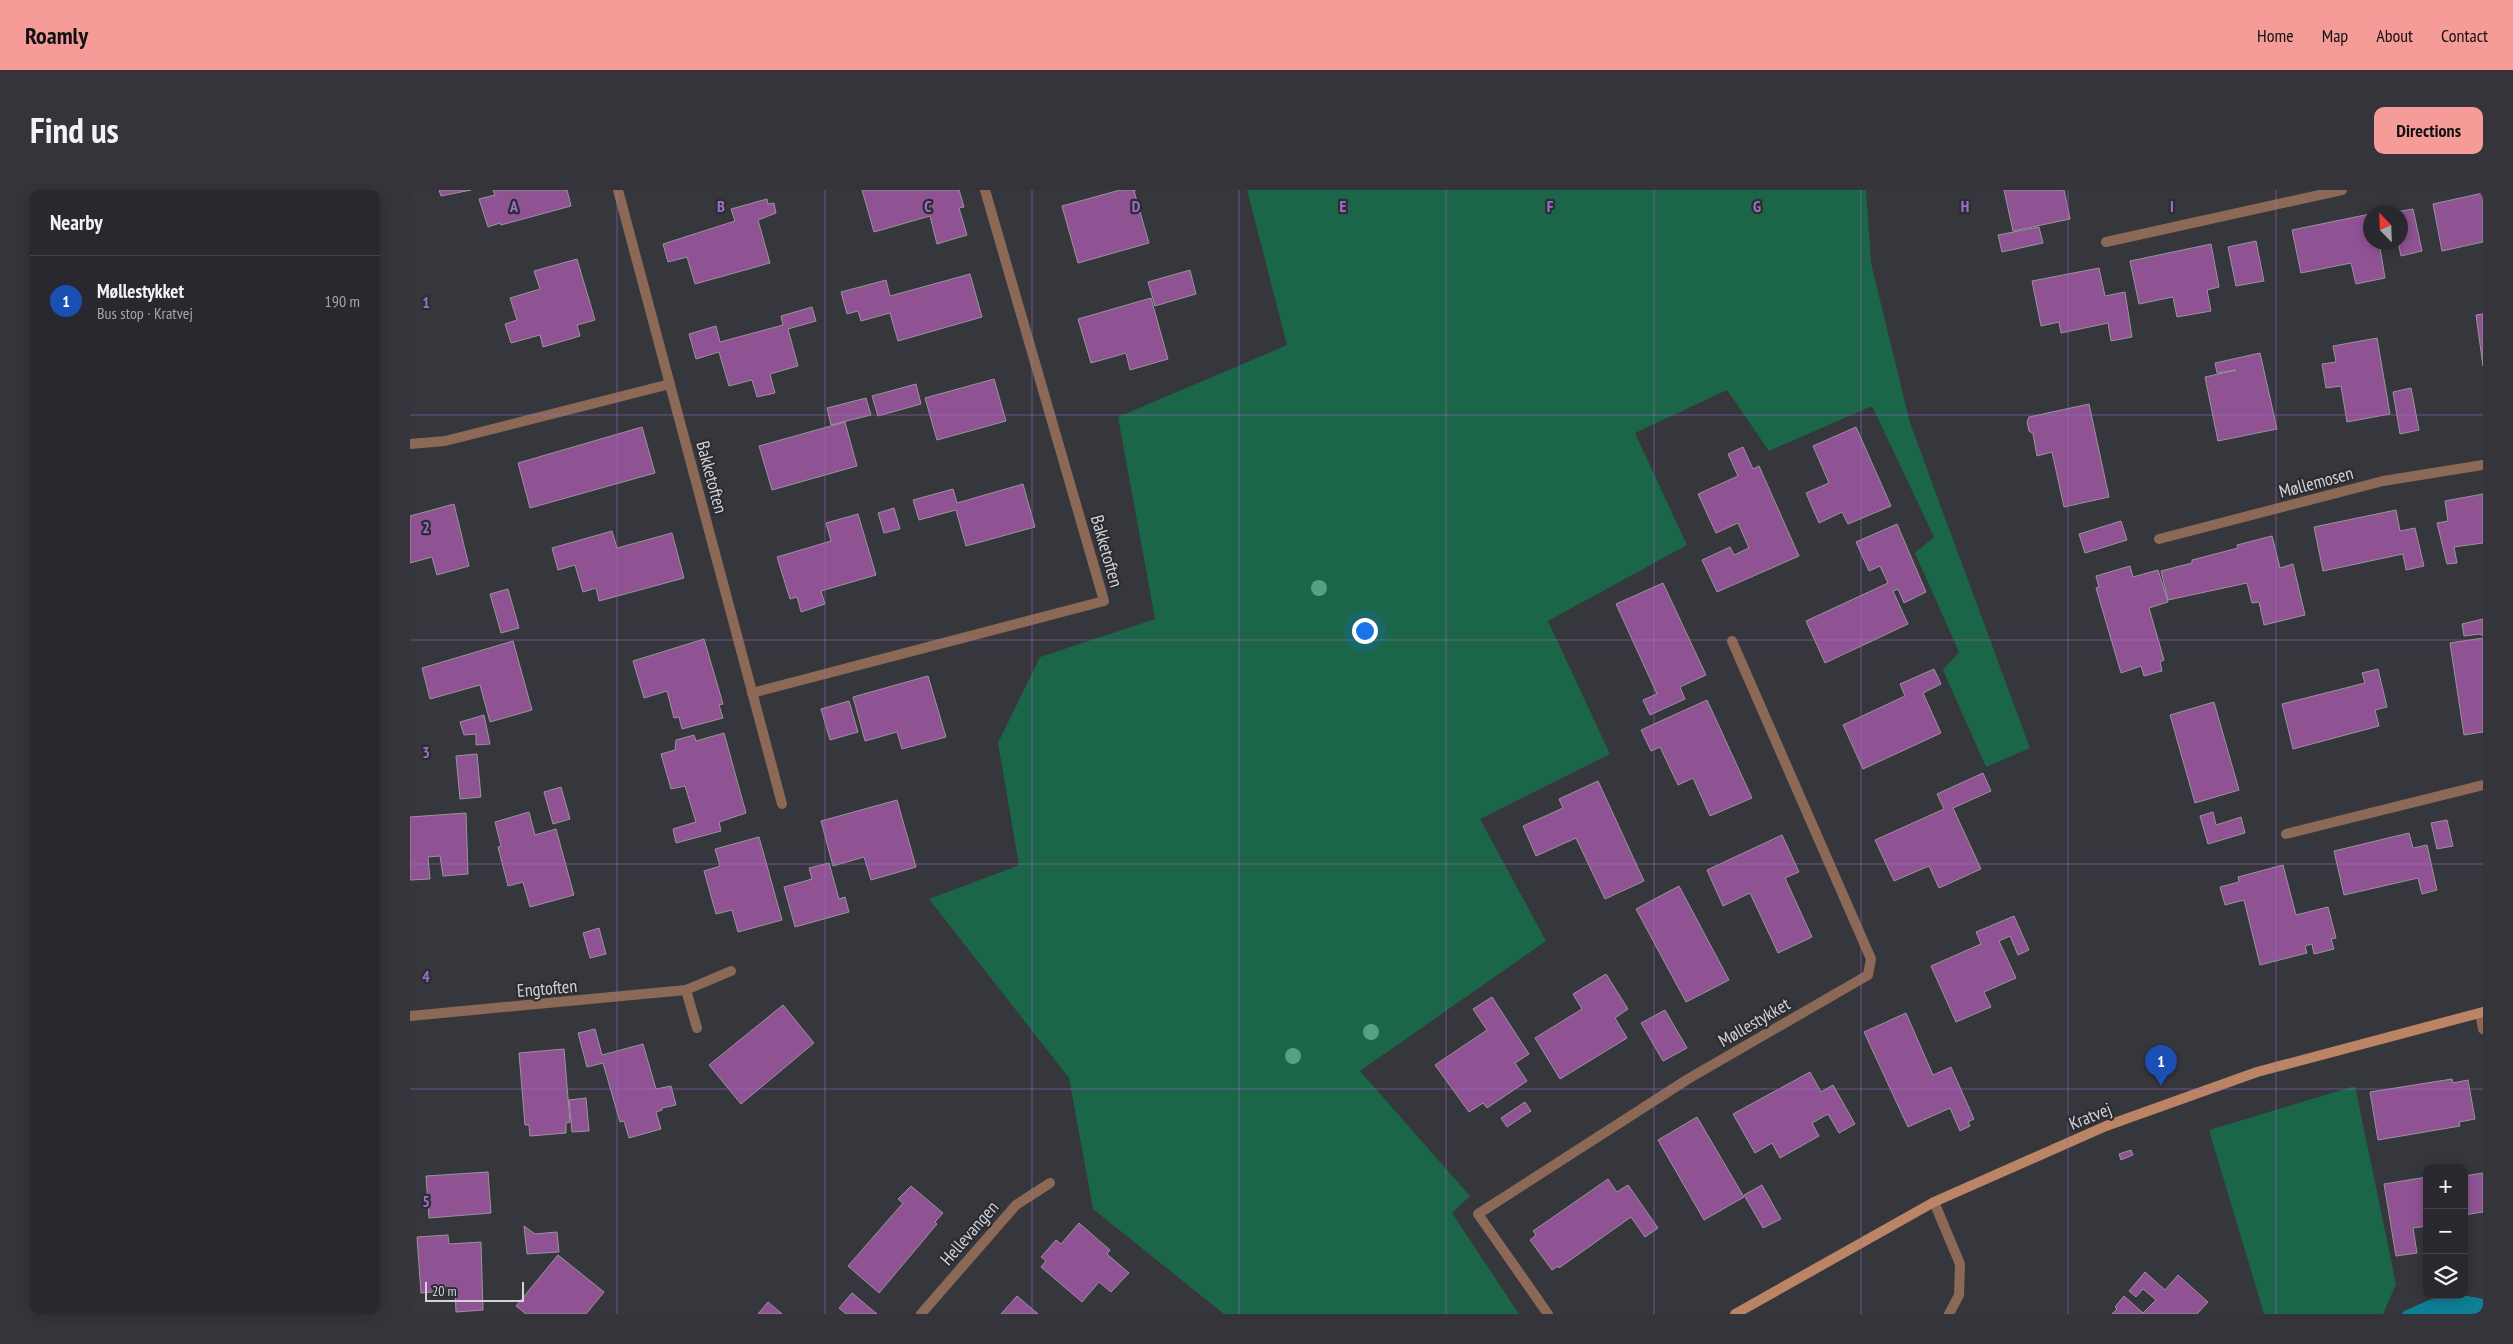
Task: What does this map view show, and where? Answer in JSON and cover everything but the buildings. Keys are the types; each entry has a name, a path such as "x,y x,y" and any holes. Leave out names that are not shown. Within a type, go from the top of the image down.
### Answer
{"street":[{"name":"Bakketoften","path":"618,190 782,804"},
{"name":"Bakketoften","path":"752,693 1104,600 985,190"},
{"path":"2106,242 2342,190"},
{"path":"410,444 445,441 670,384"},
{"name":"Møllemosen","path":"2158,539 2382,481 2483,466"},
{"name":"Møllestykket","path":"1548,1314 1478,1214 1688,1079 1868,975 1871,959 1732,641"},
{"path":"2286,834 2483,785"},
{"name":"Engtoften","path":"410,1016 686,990 731,971"},
{"path":"686,990 697,1028"},
{"path":"2481,1012 2483,1029"},
{"name":"Kratvej","path":"1735,1314 1934,1202 2106,1126 2257,1072 2481,1012"},
{"name":"Hellevangen","path":"921,1314 1016,1205 1050,1183"},
{"path":"1934,1202 1960,1264 1959,1295 1949,1314"}],"green space":[{"path":"1247,190 1866,190 1871,263 1910,423 2030,748 1986,767 1943,670 1959,652 1915,553 1934,537 1872,406 1769,451 1727,390 1635,433 1687,545 1548,621 1610,754 1480,819 1546,941 1360,1071 1470,1196 1452,1213 1519,1314 1224,1314 1093,1209 1069,1078 929,899 1019,865 998,743 1040,657 1155,619 1118,417 1287,345"},
{"path":"2355,1086 2396,1284 2383,1314 2264,1314 2209,1130"}],"water":[{"path":"2468,1296 2483,1299 2483,1314 2402,1314 2404,1311 2429,1300 2468,1299"}],"place":[{"name":"Møllestykket","path":"2161,1086"}]}
